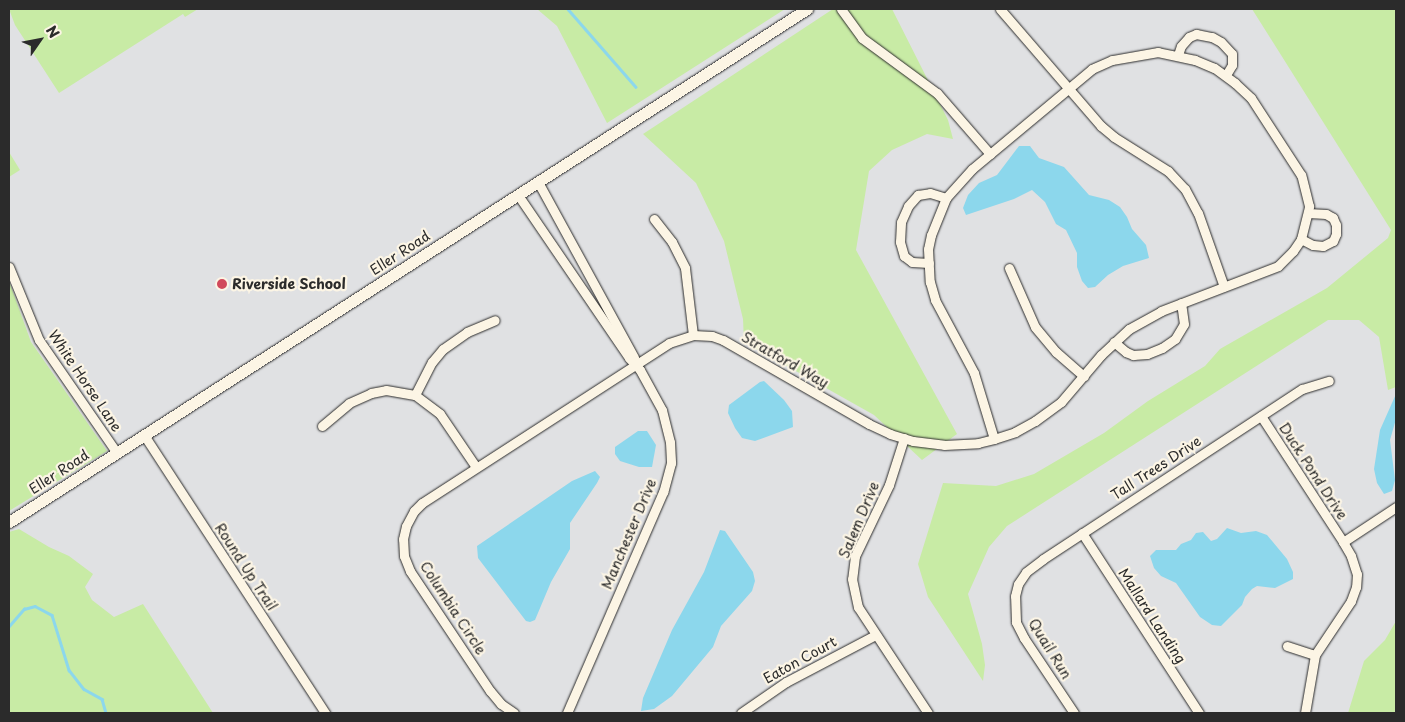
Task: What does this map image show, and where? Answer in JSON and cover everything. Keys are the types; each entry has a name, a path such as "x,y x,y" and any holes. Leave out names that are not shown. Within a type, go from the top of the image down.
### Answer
{"street":[{"name":"Eller Road","path":"9,522 807,9"},
{"path":"841,9 862,38 937,93 990,154"},
{"path":"1000,9 1114,137 1168,171 1185,189 1198,213 1224,287"},
{"path":"1178,55 1181,46 1189,37 1196,34 1212,37 1221,42 1232,54 1232,65 1226,75"},
{"path":"994,438 974,374 935,300 930,282 931,234 946,198 966,175 1068,87 1092,69 1112,60 1145,53 1178,55 1204,63 1226,75 1251,98 1291,157 1305,184 1308,213 1301,239 1313,245 1324,246 1333,241 1336,234 1336,225 1333,218 1326,214 1308,213"},
{"name":"Manchester Drive","path":"538,182 618,326 636,365 654,394 666,419 670,442 668,475 664,492 567,713"},
{"path":"929,263 912,262 904,256 900,242 901,222 908,206 918,195 930,192 946,198"},
{"name":"Manchester Drive","path":"518,195 629,358 636,365"},
{"path":"654,219 672,242 685,268 693,334"},
{"name":"Stratford Way","path":"442,490 669,343 693,334 712,336 723,340 869,424 904,438 944,445 978,443 1015,432 1044,415 1061,402 1114,342 1150,316 1278,266 1293,251 1301,239"},
{"name":"White Horse Lane","path":"9,267 39,340 116,453"},
{"path":"1009,268 1035,328 1056,352 1084,376"},
{"path":"1114,342 1133,355 1147,354 1162,348 1174,339 1184,324 1181,303"},
{"path":"415,395 432,362 443,349 467,332 496,320"},
{"name":"Tall Trees Drive","path":"1015,596 1018,584 1033,566 1302,388 1329,381"},
{"path":"322,426 349,403 364,395 386,390 415,395 440,414 476,467"},
{"name":"Duck Pond Drive","path":"1261,416 1343,542 1355,566 1355,593 1315,655"},
{"name":"Round Up Trail","path":"144,435 325,713"},
{"name":"Salem Drive","path":"904,438 890,485 856,556 852,580 856,601 875,635 928,713"},
{"name":"Columbia Circle","path":"442,490 422,503 414,511 406,526 404,556 410,571 490,691 501,704 514,713"},
{"path":"1343,542 1396,507"},
{"name":"Mallard Landing","path":"1082,533 1199,713"},
{"name":"Quail Run","path":"1015,596 1014,610 1018,627 1074,713"},
{"name":"Eaton Court","path":"741,713 786,682 875,635"},
{"path":"1287,646 1315,655 1305,713"}],"green space":[{"path":"9,9 198,9 185,17 183,14 59,93 15,25"},
{"path":"537,9 785,9 607,123 557,26"},
{"path":"833,9 892,9 948,120 953,139 927,134 892,150 869,171 856,250 957,434 922,460 874,415 744,342 743,319 724,241 696,183 643,134"},
{"path":"1252,9 1396,9 1396,387 1388,390 1379,337 1359,320 1328,320 1007,526 989,547 968,594 982,644 985,665 983,681 928,597 918,564 943,483 996,486 1034,474 1104,433 1148,401 1205,366 1220,349 1327,288 1388,238 1391,230"},
{"path":"9,152 20,170 9,177"},
{"path":"9,281 31,342 107,451 9,511"},
{"path":"19,529 49,547 69,556 93,574 85,587 92,600 114,617 143,604 213,713 9,713 9,532"},
{"path":"1396,621 1396,713 1348,713 1364,661 1385,640"}],"water":[{"path":"1019,146 1030,146 1039,158 1064,167 1089,195 1109,200 1120,207 1132,229 1146,245 1149,258 1123,266 1108,275 1095,287 1088,288 1082,281 1077,267 1077,253 1066,230 1056,224 1045,202 1032,190 1014,199 966,215 963,208 968,195 979,183 997,175"},
{"path":"764,381 784,400 792,411 793,427 755,441 742,438 728,413 729,405"},
{"path":"1396,394 1396,419 1390,440 1395,480 1392,491 1384,494 1377,483 1374,469 1380,430"},
{"path":"638,431 647,431 656,445 652,467 639,467 620,461 615,454 615,447"},
{"path":"595,471 600,477 570,523 570,549 551,582 535,620 526,621 478,558 477,546 572,481"},
{"path":"1227,528 1241,533 1256,531 1267,535 1287,559 1293,572 1293,579 1275,588 1257,586 1252,589 1245,597 1242,605 1221,626 1212,625 1200,617 1176,583 1161,576 1154,568 1150,556 1156,550 1176,550 1181,544 1191,540 1196,533 1203,532 1211,541 1217,539"},
{"path":"720,530 725,531 753,572 755,581 752,591 721,626 713,647 672,696 654,709 641,711 643,698 672,630 704,572"}],"waterway":[{"path":"568,9 636,87"},
{"path":"9,626 24,609 35,606 52,615 69,670 84,689 102,699 106,713"}],"place":[{"name":"Riverside School","path":"222,284"}]}
